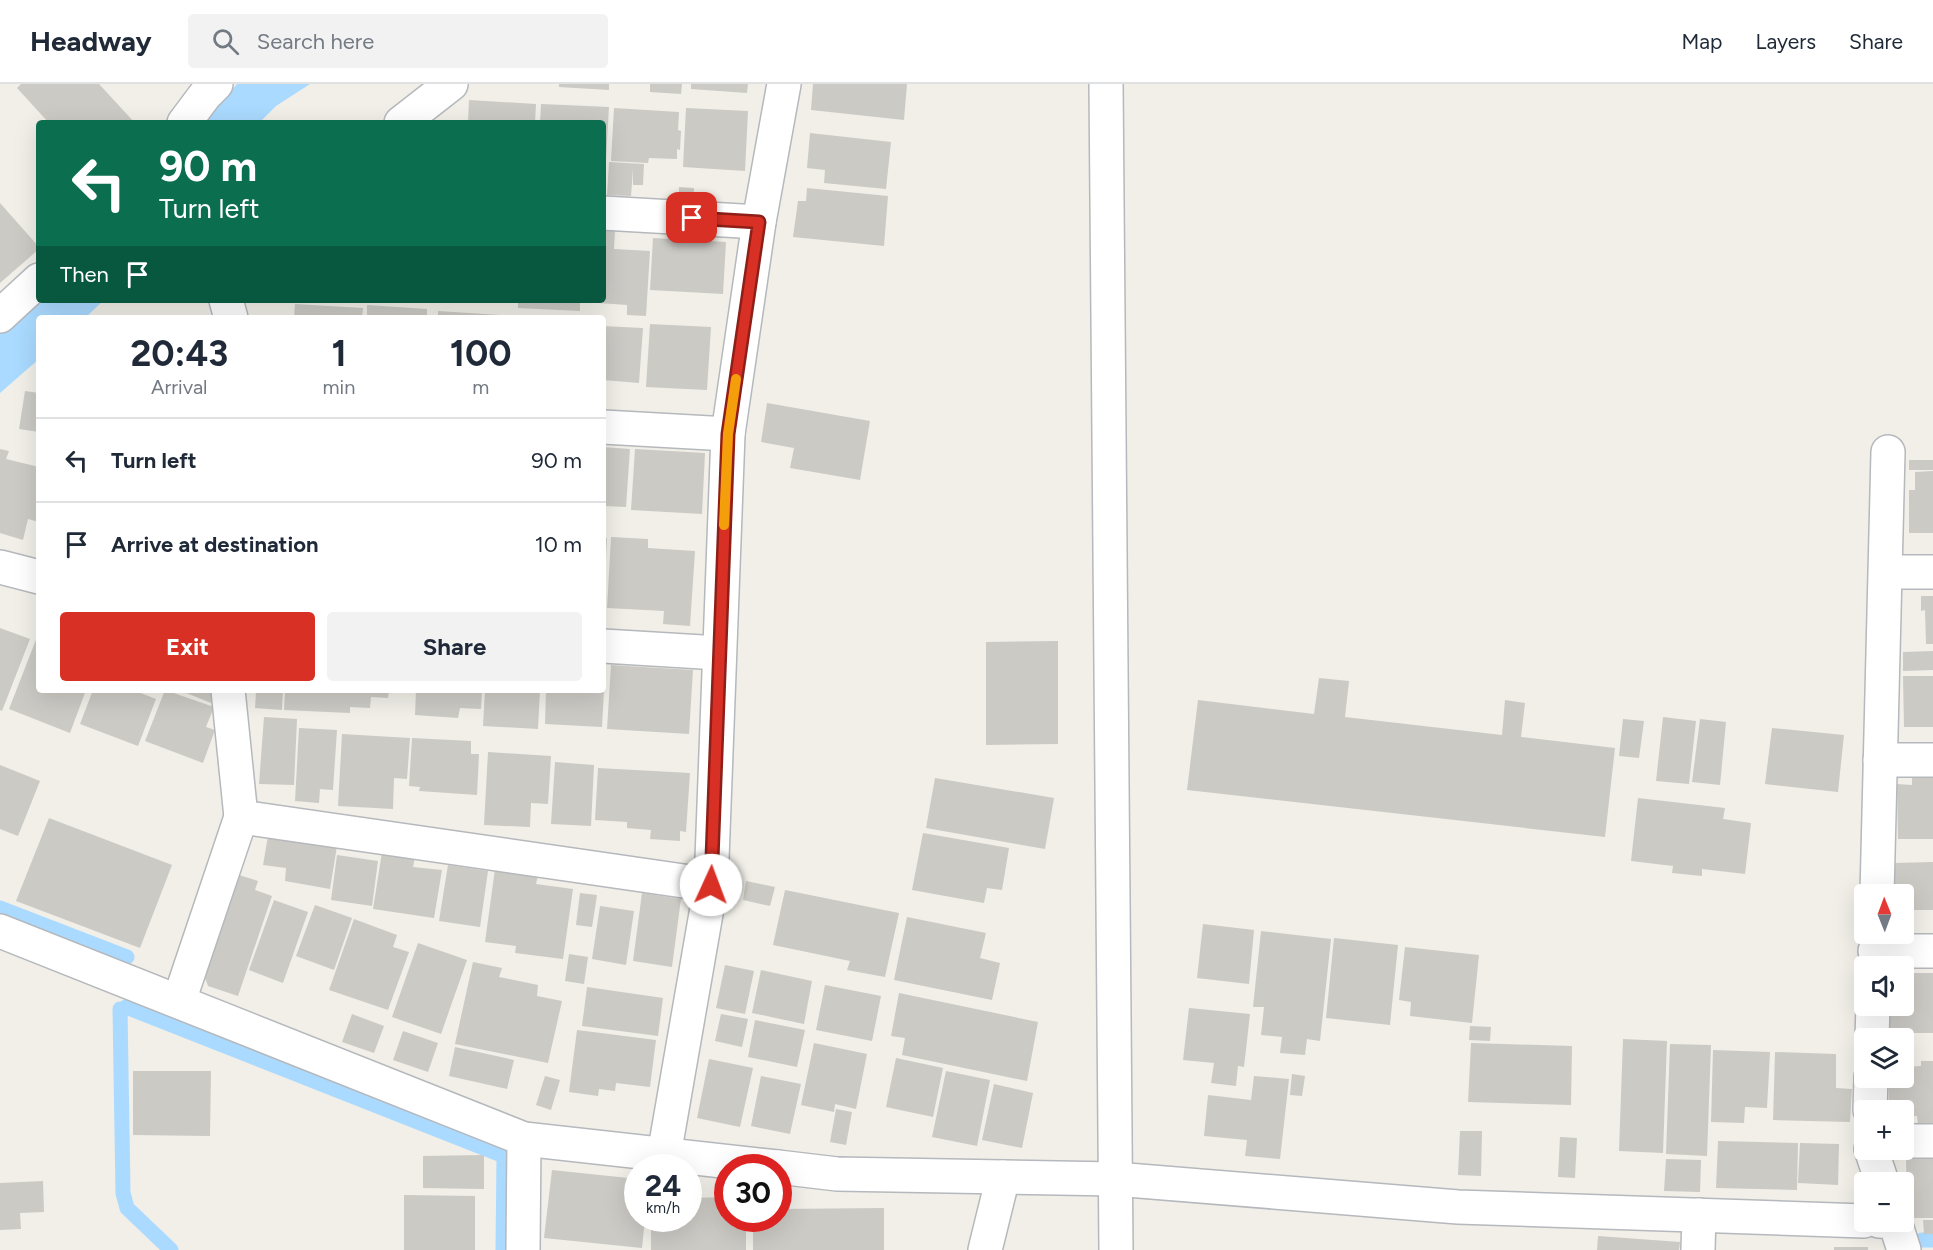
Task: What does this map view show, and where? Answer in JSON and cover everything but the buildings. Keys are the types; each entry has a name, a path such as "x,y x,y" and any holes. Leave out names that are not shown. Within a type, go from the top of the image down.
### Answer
{"street":[{"path":"186,120 216,84"},
{"path":"404,120 451,84"},
{"path":"664,1154 711,885 728,434 759,222 784,84"},
{"path":"1106,84 1116,1250"},
{"path":"606,213 759,222"},
{"path":"0,316 36,283"},
{"path":"606,427 728,434"},
{"path":"1876,884 1888,452"},
{"path":"0,567 36,576"},
{"path":"1886,572 1933,572"},
{"path":"606,646 719,653"},
{"path":"178,1001 241,817 228,693"},
{"path":"1880,760 1933,760"},
{"path":"241,817 711,885"},
{"path":"0,931 524,1139 655,1154"},
{"path":"1875,950 1933,951"},
{"path":"523,1250 524,1139"},
{"path":"1914,1141 1933,1141"},
{"path":"792,1169 837,1174 1115,1179 1458,1207 1854,1221"},
{"path":"985,1250 1003,1177"},
{"path":"1698,1250 1700,1215"},
{"path":"1898,1232 1904,1250"}],"water":[{"path":"237,84 310,84 276,106 262,120 206,120"},
{"path":"36,302 101,303 88,315 36,315 36,362 0,393 0,334"}],"waterway":[{"path":"0,908 127,957"},
{"path":"126,1007 504,1156 503,1250"},
{"path":"120,1009 123,1193 127,1208 171,1250"},
{"path":"1922,1240 1933,1240"}],"slow traffic":[{"path":"724,525 728,434 736,379"}],"route":[{"path":"692,218 759,222 728,434 711,885"}]}
